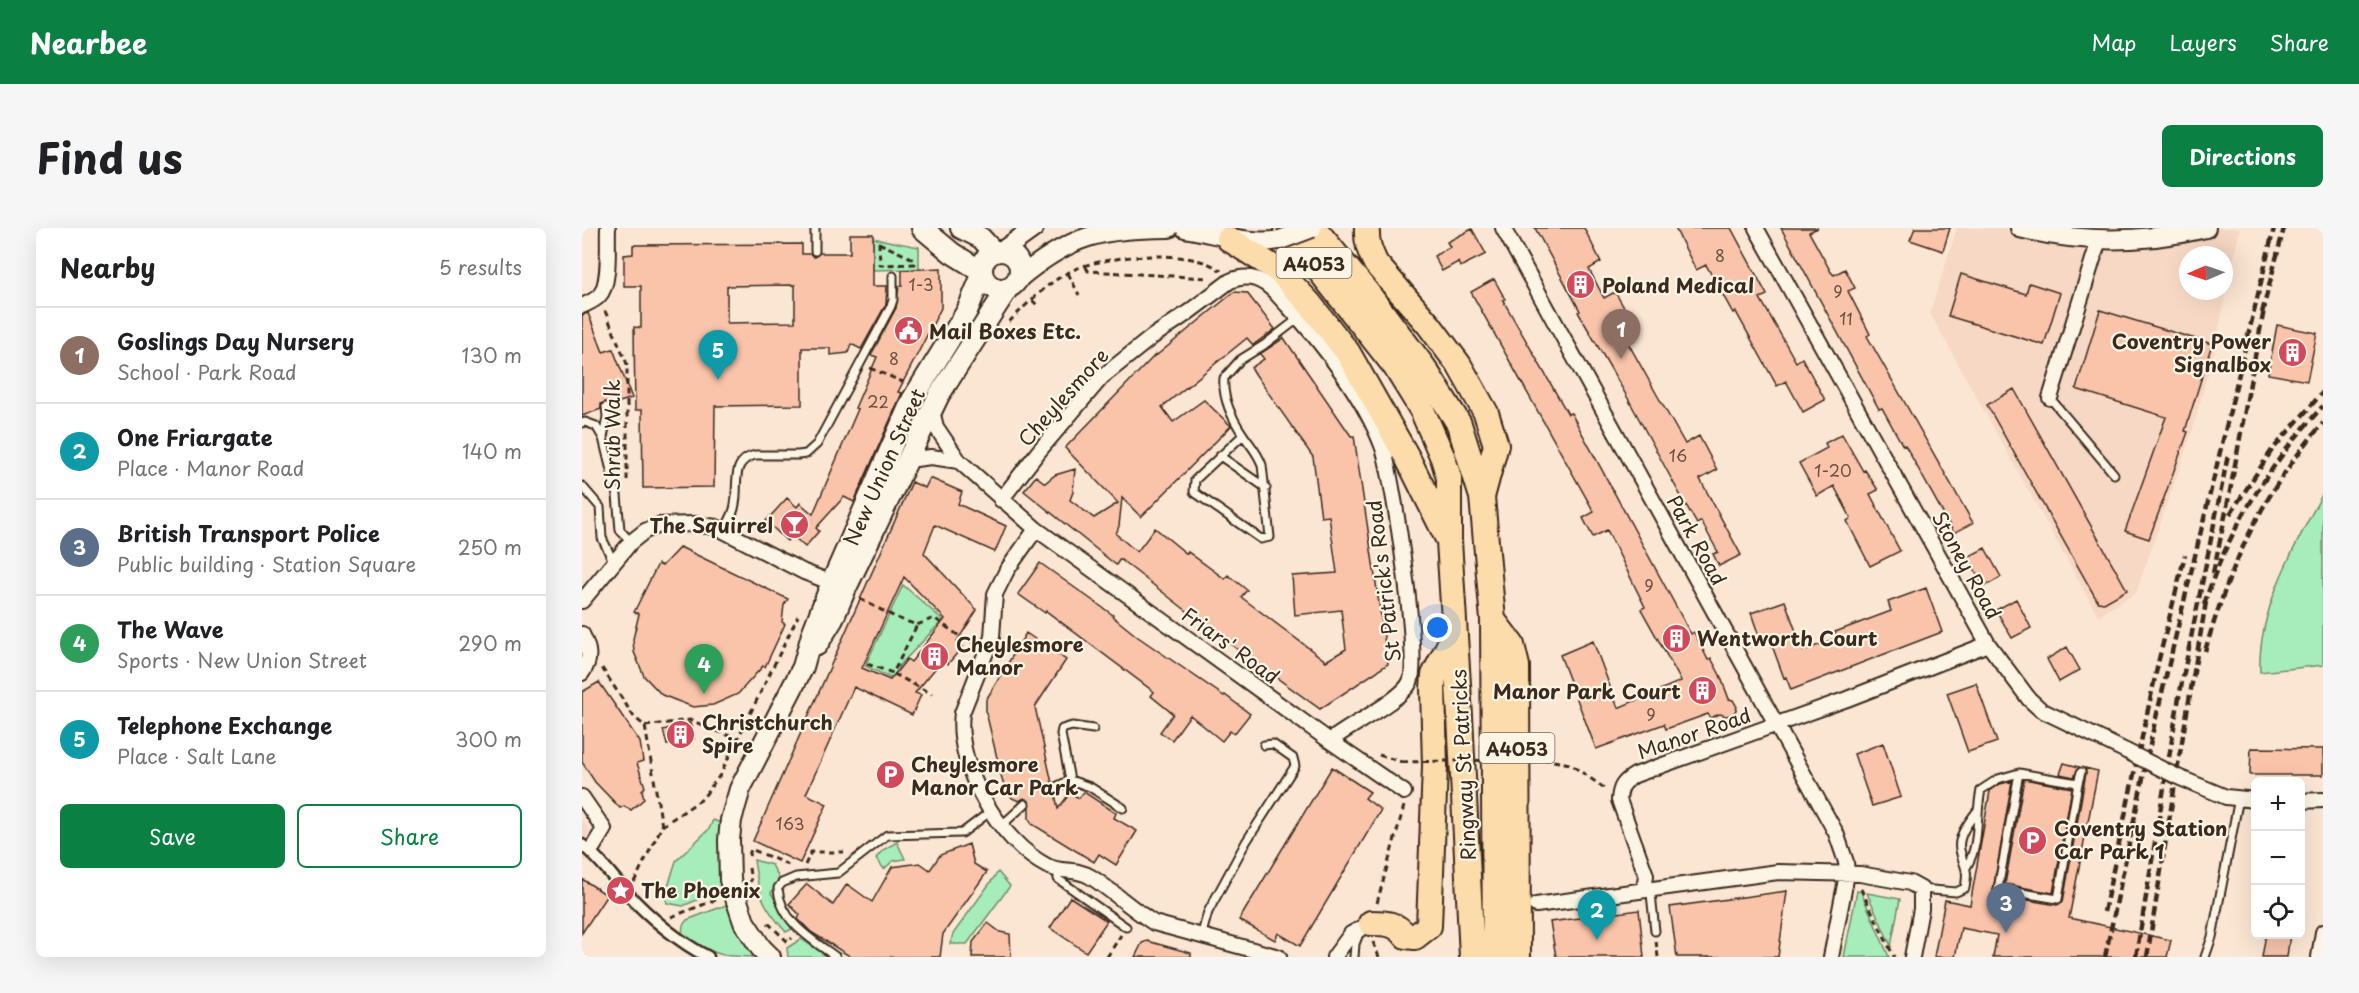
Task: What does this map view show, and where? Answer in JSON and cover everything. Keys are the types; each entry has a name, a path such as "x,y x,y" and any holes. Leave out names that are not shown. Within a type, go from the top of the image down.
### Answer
{"highway":[{"name":"Ringway St Patricks","path":"1313,228 1365,290 1424,368 1459,424 1482,497 1493,620 1495,957"},
{"path":"1367,228 1366,238 1376,264 1460,365 1486,413 1496,445 1482,497"},
{"name":"Ringway St Patricks","path":"1283,234 1395,366 1422,410 1443,458 1449,478 1449,541 1472,957"},
{"path":"1229,239 1280,271 1309,303 1348,353 1407,457 1449,541"},
{"name":"A4053","path":"1493,620 1512,645 1517,666 1518,957"},
{"path":"1367,925 1387,923 1396,926 1406,936 1415,937 1429,926 1435,766 1434,675 1455,633"},
{"path":"1516,883 1525,901 1536,905"},
{"path":"1517,932 1520,919 1526,911 1536,905"}],"main road":[{"path":"932,232 952,253 981,273 992,287 999,290 1013,284 1020,270 1018,261 1010,253 998,251 981,238 961,228"},
{"path":"981,273 985,259 998,251"},
{"name":"New Union Street","path":"770,957 750,933 742,890 729,872 731,820 740,789 803,667 833,619 912,400 967,311 981,273"},
{"name":"New Union Street","path":"845,589 932,411 963,357 1013,284"}],"street":[{"path":"582,306 601,295 607,275 608,228"},
{"path":"998,251 1034,228"},
{"name":"New Union Street","path":"1013,284 1038,262 1090,235 1126,228 1169,228"},
{"path":"1185,228 1229,239 1262,243 1283,234 1313,228"},
{"name":"Park Road","path":"1503,228 1836,833 1846,862 1847,874"},
{"name":"Stoney Road","path":"1756,228 1988,644 2029,699 2041,711 2178,777 2233,797 2251,799"},
{"path":"2020,228 2048,235 2100,234 2159,239 2206,228"},
{"path":"2050,398 2100,234"},
{"name":"St Patrick's Road","path":"1253,278 1265,283 1299,318 1349,384 1383,449 1402,552 1412,641 1413,666 1410,682 1401,693 1330,741"},
{"name":"Cheylesmore","path":"1001,500 1102,377 1230,280 1253,278"},
{"name":"Friars' Road","path":"932,411 936,427 959,461 1035,529 1404,792"},
{"path":"908,460 930,457 959,461"},
{"path":"583,600 632,543 645,531 659,525 693,524 724,530 804,572 845,589"},
{"path":"1035,529 1007,570 995,594 992,637 962,713 964,752 975,785 1001,826 1046,866 1058,870 1079,871 1090,876 1154,923 1279,957"},
{"path":"582,634 589,658 582,673"},
{"name":"Manor Road","path":"1619,800 1620,789 1625,781 1635,775 1777,725 1988,644"},
{"path":"582,797 606,829 590,849 628,894 662,925 708,957"},
{"path":"1619,800 1646,875 1644,890"},
{"path":"2305,801 2323,800"},
{"path":"1536,905 1778,872 1860,874 1910,883 1921,889 1921,909 1912,957"},
{"path":"1831,957 1847,874"},
{"path":"1334,957 1351,934 1367,925"},
{"path":"2319,957 2323,932"}],"lane":[{"path":"815,228 815,251"},
{"path":"724,530 732,516 736,502 738,468 741,462 755,455 806,454 817,444 891,306 893,276"},
{"path":"1243,435 1195,480 1194,492 1261,539 1270,537 1266,488 1259,454 1243,435 1225,399 1224,378 1240,360 1299,318"},
{"path":"2050,398 2114,474"},
{"path":"603,438 607,417 606,407"},
{"path":"582,423 596,426 603,438 617,495 620,530 632,543"},
{"path":"1220,456 1266,488"},
{"path":"582,486 596,499 600,507 602,538 614,563"},
{"path":"1070,780 1061,731 1065,727 1072,726 1093,729"},
{"path":"1201,937 1208,912 1246,842 1294,766 1293,758 1273,744 1264,745"},
{"path":"2019,773 1998,889 2058,899 2081,772"},
{"path":"1921,889 1956,892 1965,888 1967,866 1974,853 1978,831 1977,811 1981,790 1998,779 2019,773 2078,783"},
{"path":"1054,788 1070,780 1090,787 1123,808"},
{"path":"2205,957 2212,937 2233,797"},
{"path":"1001,826 1024,804"},
{"path":"836,957 800,931 787,913 778,888 782,883 796,877 838,873 887,835 962,833 992,811"},
{"path":"1967,866 1959,849 1962,832 1977,811"},
{"path":"1058,870 1058,879 1126,927"},
{"path":"1644,890 1651,894 1655,931"},
{"path":"1354,957 1355,944 1367,925"}],"path":[{"path":"879,243 911,258 915,264 880,265 879,243"},
{"path":"1079,295 1069,272 1100,261 1157,256 1213,263 1218,268"},
{"path":"1085,266 1088,271 1208,278"},
{"name":"Shrub Walk","path":"601,295 607,318 627,364 627,486"},
{"path":"1032,300 1039,307"},
{"path":"845,589 897,618 917,625 934,618 969,643 973,642"},
{"path":"628,894 662,826 702,798 720,775 799,614"},
{"path":"893,673 917,625"},
{"path":"589,658 600,665 634,717 645,726 662,826"},
{"path":"867,664 893,673 932,694"},
{"path":"645,726 690,720 737,739"},
{"path":"1402,762 1543,759 1563,761 1579,768 1619,800"},
{"path":"1367,925 1404,810 1404,792"},
{"path":"802,871 811,852 855,852 873,845"},
{"path":"662,925 670,917 742,890 751,849 792,866"},
{"path":"1847,874 1864,893 1894,957"},
{"path":"767,921 788,942 800,931"}],"shaded area":[{"path":"1957,228 2240,228 2233,261 2233,246 2179,246 2179,300 2225,300 2215,347 2192,432 2136,593 2098,616 1930,313"},
{"path":"582,820 591,832 584,841 601,843 586,861 582,858"}],"green space":[{"path":"873,238 919,247 919,269 873,270"},
{"path":"2323,493 2323,665 2260,672 2261,649 2271,602 2290,556"},
{"path":"903,585 943,620 899,666 895,680 865,666"},
{"path":"713,820 721,823 723,829 725,888 683,906 667,903 665,896 676,861 709,829"},
{"path":"897,842 905,859 893,861 884,869 876,858 883,850"},
{"path":"754,860 772,865 779,878 771,893 792,929 786,932 763,899"},
{"path":"998,872 1010,886 967,944 950,944 953,934"},
{"path":"1857,891 1861,892 1889,957 1844,957"},
{"path":"1867,893 1900,899 1891,946"},
{"path":"729,904 760,957 719,954 702,947 682,934 683,925 687,920"},
{"path":"801,939 828,957 788,957 787,948"}],"building":[{"path":"1535,228 1584,228 1601,262 1589,269 1604,298 1615,292 1634,325 1622,332 1685,444 1699,436 1717,470 1700,479 1741,555 1719,566 1713,554 1718,552 1701,521 1697,524 1678,491 1578,312 1580,311"},
{"path":"1675,228 1731,228 1767,295 1760,298 1796,362 1802,358 1825,400 1803,412 1786,381 1777,386 1736,312 1733,313 1706,265 1696,270"},
{"path":"1781,228 1818,228 1809,232 1831,272 1834,275 1845,269 1855,288 1848,291 1870,334 1867,336 1973,523 1954,533 1905,445 1903,446 1882,408 1879,409"},
{"path":"1915,228 1950,228 1943,251 1910,240"},
{"path":"1472,229 1486,254 1460,267 1458,262 1442,271 1434,256 1450,247 1447,242"},
{"path":"850,234 873,234 873,286 887,286 886,304 861,349 851,344 848,353 830,355 830,348 802,348 802,405 715,406 714,487 643,488 642,410 635,410 634,327 641,328 641,286 624,286 624,255 633,254 633,245 802,244 802,254 810,254 814,257 820,253 850,253","holes":["795,285 795,322 727,323 727,286"]},
{"path":"941,268 941,308 898,392 902,393 854,502 844,497 816,528 819,531 805,547 792,535 787,541 766,521 787,498 797,507 800,503 813,514 858,409 855,408 877,357 871,355 896,308 899,286 902,286 902,270"},
{"path":"1961,274 2026,294 2029,283 2060,293 2044,345 1948,316"},
{"path":"1494,279 1505,299 1503,300 1568,414 1571,413 1691,634 1694,632 1708,660 1711,658 1729,699 1733,700 1737,707 1734,714 1726,716 1720,714 1710,718 1708,714 1666,729 1664,724 1596,749 1560,655 1593,641 1618,708 1681,681 1641,609 1645,607 1607,530 1593,537 1583,518 1594,512 1471,292"},
{"path":"1234,292 1247,293 1275,329 1253,345 1247,338 1162,407 1173,422 1204,400 1231,426 1141,517 1122,498 1116,534 1137,552 1155,528 1187,554 1188,552 1225,579 1228,575 1247,590 1241,597 1326,661 1346,649 1341,610 1295,615 1292,576 1337,573 1329,516 1321,517 1313,457 1251,368 1264,359 1260,354 1284,338 1351,436 1354,436 1388,664 1320,709 1219,636 1120,559 1116,565 1024,491 1036,476 1045,483 1055,475 1075,469 1070,500 1094,518 1118,503 1065,448 1156,354"},
{"path":"2100,310 2212,344 2185,431 2188,432 2149,539 2125,531 2166,417 2076,389"},
{"path":"588,313 603,352 613,349 632,398 611,405 605,402 601,404 601,409 582,416 582,315"},
{"name":"Coventry Power Signalbox","path":"2277,325 2317,333 2307,381 2268,374"},
{"path":"2014,389 2127,590 2104,603 2098,602 1987,405"},
{"path":"1842,434 1863,471 1865,470 1878,490 1870,494 1900,551 1870,566 1847,521 1851,518 1834,486 1817,496 1799,463 1827,448 1825,443"},
{"path":"930,478 962,492 958,504 1006,526 995,552 935,525 924,553 977,610 957,641 963,646 948,664 943,659 915,693 921,695 912,715 854,687 806,794 827,804 800,863 753,841 912,482 925,488","holes":["904,577 945,619 911,662 907,659 890,680 862,668"]},
{"path":"680,547 788,599 784,605 782,622 785,624 765,667 763,666 738,694 713,705 693,707 662,695 644,676 634,652 633,639 639,614 634,612 658,564 662,566"},
{"path":"1985,548 2001,577 1984,587 1968,557"},
{"path":"1040,563 1113,615 1138,637 1250,714 1234,734 1230,731 1222,741 1190,715 1172,740 1160,732 1173,714 1151,696 1154,692 1046,611 1045,613 1018,594"},
{"path":"1926,588 1942,632 1791,690 1786,677 1784,678 1770,640 1767,641 1765,637 1760,639 1751,613 1785,601 1803,651 1837,638 1835,632 1891,611 1888,602"},
{"path":"2016,599 2031,628 2012,638 1996,610"},
{"path":"1026,633 1066,660 1035,707 1052,783 1049,785 1049,790 1055,793 1058,809 1070,793 1079,798 1084,792 1116,813 1114,818 1137,831 1116,865 1099,854 1094,862 1032,824 1029,818 1029,801 1024,798 1019,801 1012,798 1003,783 986,712 986,700"},
{"path":"2067,647 2080,670 2059,682 2047,659"},
{"path":"599,682 640,742 643,761 637,763 645,787 642,790 644,799 631,810 624,806 620,808 595,782 582,762 582,692"},
{"path":"1976,683 1997,742 1968,752 1947,693"},
{"path":"690,723 694,739 667,745 663,730"},
{"path":"1883,743 1901,797 1872,806 1854,754"},
{"path":"2251,748 2323,749 2323,775 2250,775"},
{"path":"2064,763 2079,767 2074,777 2060,774"},
{"path":"1332,767 1370,792 1365,798 1381,810 1300,946 1278,933 1275,940 1239,920"},
{"path":"2085,768 2098,771 2069,918 2171,940 2167,957 1993,957 1997,935 1961,928 1955,957 1934,957 1945,900 1970,905 1990,791 2000,784 2012,781 1993,891 1997,895 2057,905 2063,902"},
{"path":"2024,779 2072,788 2053,893 2005,884"},
{"path":"969,844 974,864 987,872 943,934 940,957 851,957 811,932 798,919 800,915 789,904 807,884 833,905 847,884 872,902 892,867 920,863 930,870 940,855"},
{"path":"582,879 607,895 582,933"},
{"path":"1787,891 1778,957 1677,957 1670,907"},
{"path":"1070,897 1107,921 1086,952 1050,928"},
{"path":"1639,910 1644,957 1556,957 1550,922"},
{"path":"988,923 1000,932 1010,934 1011,957 972,957 973,942"},
{"path":"2265,939 2289,939 2287,957 2262,957"},
{"path":"1147,941 1191,953 1191,957 1135,957 1142,943"}],"railway":[{"path":"2105,957 2154,726 2274,228"},
{"path":"2262,313 2284,228"},
{"path":"2213,573 2265,305"},
{"path":"2230,514 2272,450 2323,392"},
{"path":"2204,605 2238,524 2286,450 2323,406"},
{"path":"2205,651 2226,587 2251,530 2282,477 2323,423"},
{"path":"2136,957 2179,697 2228,455"},
{"path":"2104,912 2159,659 2185,555"},
{"path":"2147,957 2206,602"}],"place":[{"name":"Poland Medical","path":"1581,285"},
{"name":"Mail Boxes Etc.","path":"908,331"},
{"name":"Coventry Power Signalbox","path":"2292,353"},
{"name":"Goslings Day Nursery","path":"1621,359"},
{"name":"Telephone Exchange","path":"718,380"},
{"name":"The Squirrel","path":"794,525"},
{"name":"Wentworth Court","path":"1676,638"},
{"name":"Cheylesmore Manor","path":"935,656"},
{"name":"Manor Park Court","path":"1702,691"},
{"name":"The Wave","path":"704,694"},
{"name":"Christchurch Spire","path":"681,734"},
{"name":"Cheylesmore Manor Car Park","path":"890,775"},
{"name":"Coventry Station Car Park 1","path":"2033,840"},
{"name":"The Phoenix","path":"620,890"},
{"name":"British Transport Police","path":"2006,933"},
{"name":"One Friargate","path":"1597,940"}]}
